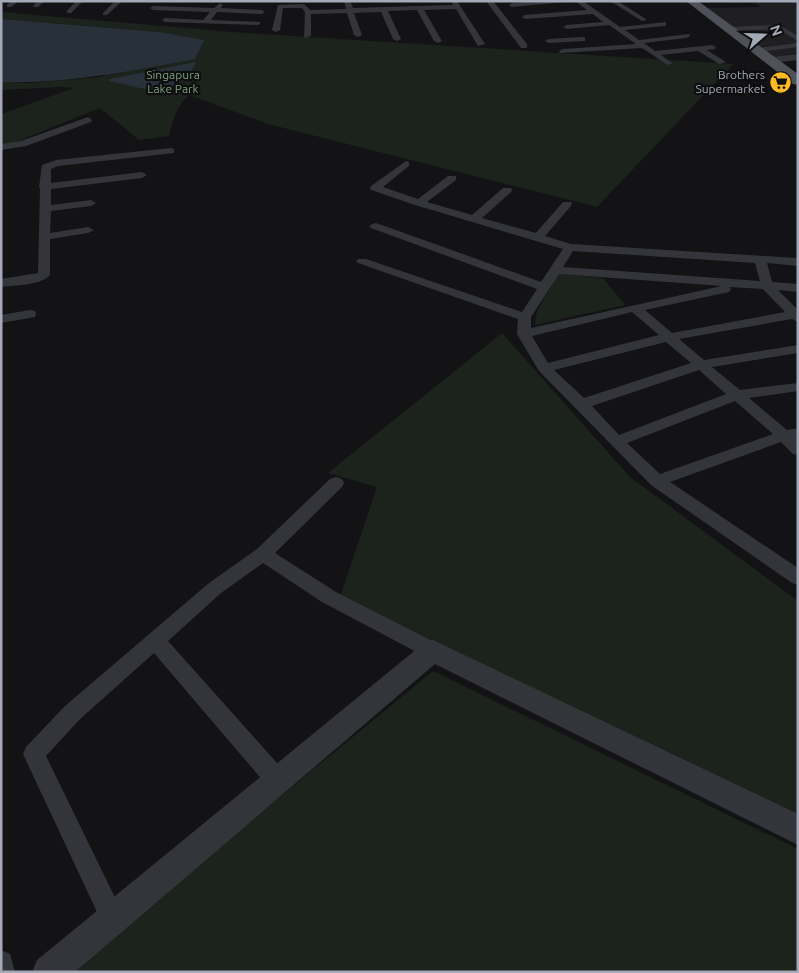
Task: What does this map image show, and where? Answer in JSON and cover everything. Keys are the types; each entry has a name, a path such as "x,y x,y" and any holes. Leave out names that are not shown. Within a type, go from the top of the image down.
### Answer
{"main road":[{"path":"690,1 759,50 798,81"}],"street":[{"path":"9,6 16,1"},
{"path":"69,12 80,1"},
{"path":"105,14 119,1"},
{"path":"159,1 150,10 262,12"},
{"path":"205,22 224,1"},
{"path":"274,1 279,1"},
{"path":"347,1 358,35"},
{"path":"489,1 524,46"},
{"path":"512,5 572,1"},
{"path":"578,1 668,63"},
{"path":"612,1 644,20"},
{"path":"308,12 384,10 420,4 456,4 481,44"},
{"path":"420,4 438,41"},
{"path":"276,30 280,6 306,6 308,12 306,36"},
{"path":"384,10 397,39"},
{"path":"525,17 595,12"},
{"path":"165,20 258,23"},
{"path":"567,27 610,23"},
{"path":"618,28 664,24"},
{"path":"729,29 779,27 798,39"},
{"path":"611,37 629,36"},
{"path":"563,51 641,44 686,36"},
{"path":"549,41 593,38"},
{"path":"759,50 798,45"},
{"path":"653,52 712,47"},
{"path":"699,48 722,62"},
{"path":"772,60 798,57"},
{"path":"1,147 20,145 88,120"},
{"path":"1,283 38,278 44,275 44,187 46,167 51,164 171,150"},
{"path":"406,164 375,188 419,203 570,247 798,262"},
{"path":"44,187 142,175"},
{"path":"419,203 452,178"},
{"path":"474,219 507,190"},
{"path":"44,209 90,203"},
{"path":"538,238 567,204"},
{"path":"375,226 542,287"},
{"path":"44,237 88,230"},
{"path":"570,247 524,317 524,334 544,368 657,481 798,578"},
{"path":"760,260 767,286 797,315"},
{"path":"362,261 524,317"},
{"path":"556,270 798,288"},
{"path":"524,334 744,285"},
{"path":"634,308 737,395 791,434 798,450"},
{"path":"1,319 30,314"},
{"path":"544,368 669,337 797,315"},
{"path":"582,404 700,365 798,348"},
{"path":"616,442 737,395 798,387"},
{"path":"657,481 791,434"},
{"path":"113,918 34,754 72,713 215,588 263,554 336,483"},
{"path":"263,554 329,597 433,651 798,830"},
{"path":"155,640 278,781"},
{"path":"49,972 433,651"},
{"path":"1,963 2,972"}],"shaded area":[{"path":"754,1 798,1 798,53 774,57 706,8 760,7"},
{"path":"1,19 159,32 204,40 195,59 75,79 1,82"},
{"path":"196,62 188,75 179,84 169,88 147,89 109,81 110,79"}],"green space":[{"name":"Singapura Lake Park","path":"1,12 232,32 733,64 597,207 268,124 189,95 178,109 169,136 139,140 100,108 11,144 1,145 1,114 74,88 1,90 1,82 29,83 102,77 159,32 1,19"},
{"path":"558,274 603,278 625,305 535,325 537,311"},
{"path":"502,333 630,477 798,601 798,820 340,597 377,487 328,473"},
{"path":"433,671 798,849 798,972 67,972"}],"place":[{"name":"Brothers Supermarket","path":"781,82"}]}
